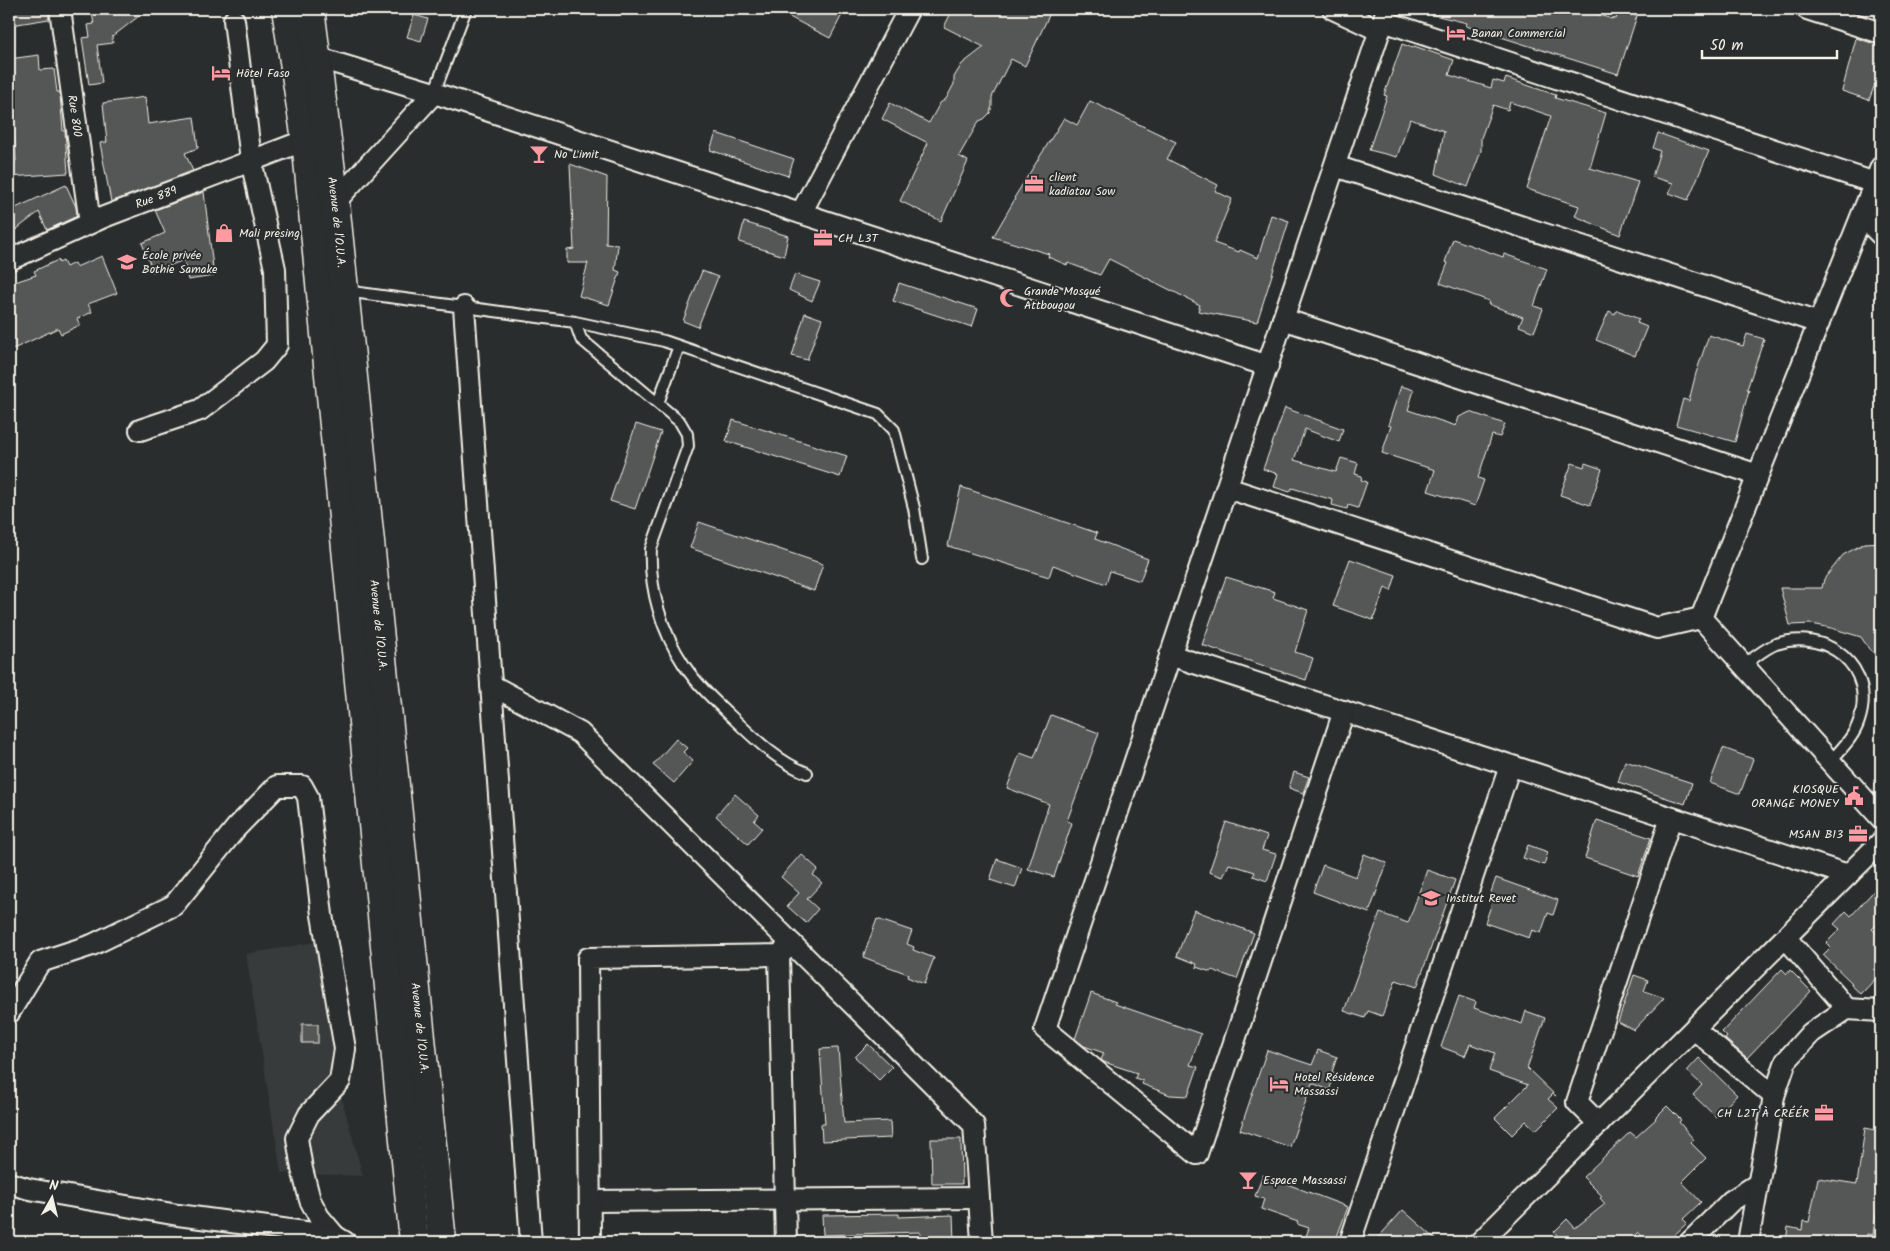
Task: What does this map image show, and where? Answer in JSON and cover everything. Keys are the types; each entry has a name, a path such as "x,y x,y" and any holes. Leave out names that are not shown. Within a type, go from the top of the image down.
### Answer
{"highway":[{"name":"Avenue de l'O.U.A.","path":"286,9 306,140 414,1242"},
{"name":"Avenue de l'O.U.A.","path":"310,9 335,202 442,1242"}],"street":[{"name":"Rue 800","path":"60,9 90,223"},
{"path":"801,213 909,9"},
{"path":"1333,9 1383,20 1878,175 1701,618"},
{"path":"1807,9 1881,34"},
{"path":"140,430 200,410 264,361 277,345 275,269 251,160 234,20"},
{"path":"1344,711 1197,1154 1045,1029 1383,20"},
{"path":"316,57 1268,366"},
{"path":"335,202 434,94"},
{"name":"Rue 889","path":"9,260 90,223 306,140"},
{"path":"1335,166 1819,324"},
{"path":"1862,216 1881,235"},
{"path":"464,307 531,1242"},
{"path":"1283,319 1758,475"},
{"path":"1227,488 1657,628 1701,618"},
{"path":"1701,618 1881,818"},
{"path":"1170,655 1848,875"},
{"path":"491,684 580,733 786,949 974,1125 982,1242"},
{"path":"1350,1242 1510,766"},
{"path":"9,1012 40,962 92,945 174,905 236,828 277,786 302,786 308,797 322,915 345,1049 340,1081 309,1114 297,1138 310,1200 320,1217 340,1239"},
{"path":"1599,1124 1576,1102 1670,818"},
{"path":"1480,1242 1881,842"},
{"path":"1786,938 1848,1009"},
{"path":"786,949 786,1242"},
{"path":"590,1242 588,958 786,949"},
{"path":"1748,1242 1774,1096 1786,1061 1811,1034 1848,1009 1881,1011"},
{"path":"1694,1029 1774,1096"},
{"path":"9,1183 29,1189 178,1215 340,1239"},
{"path":"1690,1242 1731,1201 1758,1184"},
{"path":"590,1201 979,1198"}],"lane":[{"path":"434,94 466,9"},
{"path":"344,291 575,322 664,341 878,414 894,430 914,508 922,559"},
{"path":"575,322 581,339 680,422 687,434 688,446 651,549 650,567 655,602 684,665 706,692 756,741 787,765 806,773"},
{"path":"658,403 679,346"},
{"path":"1743,665 1774,645 1797,640 1818,642 1834,648 1852,664 1860,683 1862,705 1859,722 1852,737 1830,762"}],"shaded area":[{"path":"333,939 336,1077 363,1176 281,1173 246,954"}],"building":[{"path":"9,9 48,9 49,19 11,25"},
{"path":"105,9 148,9 112,37 113,43 97,45 102,83 89,85 82,38 90,37 88,25 94,24 92,13 105,11"},
{"path":"774,9 845,9 830,38"},
{"path":"953,9 1052,9 1025,66 1011,59 992,97 990,113 979,121 959,156 968,161 941,221 900,201 928,143 882,119 890,103 929,123 940,103 946,99 954,84 954,77 962,64 984,47 944,27"},
{"path":"1431,9 1581,9 1612,19 1616,19 1619,10 1637,16 1618,74 1466,26 1467,23 1430,14"},
{"path":"414,15 428,19 421,41 407,37"},
{"path":"1856,38 1881,46 1881,69 1869,100 1842,91"},
{"path":"1402,44 1413,48 1414,46 1454,60 1449,75 1491,88 1493,80 1504,83 1506,78 1556,95 1555,98 1606,113 1590,168 1638,182 1620,235 1575,216 1579,206 1527,189 1551,116 1510,102 1508,110 1493,105 1481,138 1481,151 1468,187 1436,174 1444,131 1410,119 1397,157 1369,150 1387,96 1384,95"},
{"path":"39,55 40,70 54,69 57,92 60,92 68,173 9,177 9,161 16,161 11,86 9,87 9,59"},
{"path":"145,97 148,124 194,117 198,148 185,153 193,171 111,202 100,143 107,142 103,103"},
{"path":"1090,101 1176,142 1167,159 1218,185 1215,191 1232,199 1214,243 1239,252 1240,250 1258,258 1271,215 1289,221 1257,322 1198,311 1200,305 1109,259 1100,275 1068,263 1067,265 1048,257 1049,254 993,237 1014,198 1064,118 1077,125"},
{"path":"716,133 794,159 788,176 710,150"},
{"path":"1658,133 1709,151 1688,200 1669,193 1673,183 1652,177 1660,151 1653,148"},
{"path":"570,164 607,177 606,244 618,245 615,270 620,272 609,305 579,296 588,263 567,263 567,250 574,249"},
{"path":"66,185 76,207 77,216 47,230 39,212 9,235 9,211"},
{"path":"204,192 214,276 188,280 184,260 153,272 142,243 165,233 155,210"},
{"path":"744,222 788,236 784,256 739,242"},
{"path":"1453,239 1503,257 1504,254 1547,269 1534,306 1543,309 1534,332 1519,326 1523,317 1488,304 1489,301 1440,283 1448,263 1445,262"},
{"path":"102,256 117,293 88,304 92,312 77,319 80,325 61,334 58,328 9,351 9,284 36,275 34,271 58,260 59,263 63,261 66,267 74,263 76,267"},
{"path":"702,271 718,277 698,327 683,321"},
{"path":"795,274 820,282 812,301 789,290"},
{"path":"899,283 978,309 972,327 893,301"},
{"path":"1617,310 1639,319 1637,323 1647,327 1635,356 1596,340 1609,311 1615,314"},
{"path":"805,313 822,319 807,360 792,356"},
{"path":"1747,334 1764,339 1747,389 1749,390 1735,442 1676,425 1683,399 1689,401 1709,335 1743,346"},
{"path":"1401,386 1414,390 1408,410 1456,426 1459,417 1470,412 1505,424 1500,437 1492,435 1478,478 1484,480 1475,506 1428,491 1435,470 1382,453 1391,426 1388,425"},
{"path":"1285,408 1343,429 1339,442 1305,429 1294,460 1336,472 1341,458 1358,463 1355,474 1362,476 1361,480 1367,482 1358,508 1348,505 1347,509 1332,505 1333,500 1292,488 1290,492 1274,487 1278,474 1263,469"},
{"path":"733,420 847,456 840,477 726,441"},
{"path":"636,424 661,432 635,509 610,501"},
{"path":"1572,463 1584,467 1585,463 1602,469 1590,505 1560,495"},
{"path":"961,487 1097,533 1095,539 1148,559 1140,581 1110,571 1106,584 1053,565 1049,577 948,546"},
{"path":"699,522 823,564 814,591 690,548"},
{"path":"1881,542 1881,659 1869,649 1861,637 1812,624 1790,625 1780,588 1822,588 1824,579 1843,555 1865,543"},
{"path":"1350,559 1396,575 1391,591 1385,588 1373,620 1333,606"},
{"path":"1226,577 1275,592 1273,598 1308,610 1295,652 1313,658 1306,680 1202,645"},
{"path":"1051,715 1099,733 1067,821 1072,823 1054,877 1028,869 1049,804 1007,788 1020,753 1034,758"},
{"path":"676,739 687,748 683,752 693,761 674,783 653,765"},
{"path":"1723,748 1753,759 1740,794 1710,783"},
{"path":"1625,761 1692,783 1685,804 1618,782"},
{"path":"1294,772 1309,777 1303,793 1289,788"},
{"path":"735,794 759,815 754,821 762,828 748,844 716,816"},
{"path":"1597,820 1651,838 1638,876 1585,858"},
{"path":"1226,822 1267,836 1262,850 1276,854 1267,881 1253,876 1255,872 1229,864 1223,877 1209,872"},
{"path":"1528,845 1548,852 1544,865 1523,858"},
{"path":"801,854 818,869 813,875 822,883 807,899 818,909 806,923 787,906 799,893 781,877"},
{"path":"1364,854 1387,863 1369,913 1313,892 1323,865 1356,877"},
{"path":"997,859 1022,868 1015,888 990,880"},
{"path":"1427,870 1455,880 1417,987 1396,980 1382,1016 1368,1011 1365,1018 1344,1011 1380,913 1408,923"},
{"path":"1496,878 1558,900 1553,915 1548,913 1541,933 1532,930 1529,938 1485,923 1494,897 1490,895"},
{"path":"1881,883 1881,920 1872,929 1881,938 1881,973 1861,994 1823,955 1831,947 1826,943 1840,929 1834,924 1846,911 1851,916"},
{"path":"1194,910 1254,933 1237,979 1212,970 1211,972 1196,967 1197,964 1177,956"},
{"path":"877,919 912,931 907,944 914,947 913,950 934,958 924,984 907,977 908,974 863,957"},
{"path":"1782,969 1787,974 1790,970 1811,991 1747,1058 1725,1039 1727,1037 1722,1032"},
{"path":"1634,975 1648,980 1644,991 1664,998 1634,1030 1618,1022"},
{"path":"1091,993 1116,1002 1115,1004 1201,1034 1190,1065 1198,1067 1188,1096 1170,1095 1142,1084 1143,1081 1135,1078 1137,1073 1104,1062 1101,1060 1104,1053 1084,1046 1075,1039"},
{"path":"1459,996 1476,1002 1474,1008 1522,1024 1526,1011 1545,1018 1527,1068 1556,1096 1553,1094 1548,1099 1558,1108 1536,1130 1526,1121 1512,1135 1495,1118 1528,1085 1489,1071 1495,1053 1470,1044 1465,1056 1441,1047"},
{"path":"302,1024 318,1024 318,1043 302,1043"},
{"path":"868,1044 892,1067 879,1080 855,1057"},
{"path":"838,1048 844,1123 890,1121 891,1138 822,1141 821,1124 825,1124 820,1049"},
{"path":"1267,1050 1312,1065 1318,1050 1337,1057 1332,1072 1336,1073 1329,1090 1312,1083 1290,1147 1240,1130"},
{"path":"1699,1058 1737,1095 1716,1117 1693,1095 1702,1085 1687,1071"},
{"path":"1667,1106 1681,1120 1679,1122 1694,1140 1691,1143 1706,1158 1682,1182 1701,1202 1683,1219 1687,1223 1667,1242 1648,1242 1638,1232 1628,1242 1558,1242 1561,1240 1554,1232 1567,1219 1575,1228 1605,1204 1600,1198 1602,1196 1583,1177 1630,1132 1636,1137"},
{"path":"1865,1128 1881,1131 1881,1214 1876,1213 1873,1235 1867,1234 1866,1242 1786,1242 1788,1227 1802,1230 1803,1221 1809,1222 1818,1178 1857,1184"},
{"path":"931,1139 961,1139 962,1184 932,1184"},
{"path":"1263,1175 1348,1207 1335,1242 1304,1242 1309,1228 1297,1224 1298,1222 1261,1209 1264,1199 1255,1196"},
{"path":"1403,1210 1439,1242 1374,1242"},
{"path":"899,1214 899,1217 953,1215 954,1242 921,1242 920,1232 823,1235 822,1215"}],"place":[{"name":"Banan Commercial","path":"1456,33"},
{"name":"Hôtel Faso","path":"221,73"},
{"name":"No Limit","path":"539,154"},
{"name":"client kadiatou Sow","path":"1034,184"},
{"name":"Mali presing","path":"224,233"},
{"name":"CH L3T","path":"823,238"},
{"name":"École privée Bothie Samake","path":"127,262"},
{"name":"Grande Mosqué Attbougou","path":"1009,298"},
{"name":"KIOSQUE ORANGE MONEY","path":"1854,796"},
{"name":"MSAN B13","path":"1858,834"},
{"name":"Institut Revet","path":"1431,898"},
{"name":"Hotel Résidence Massassi","path":"1279,1084"},
{"name":"CH L2T À CRÉÉR","path":"1824,1113"},
{"name":"Espace Massassi","path":"1248,1180"}]}
